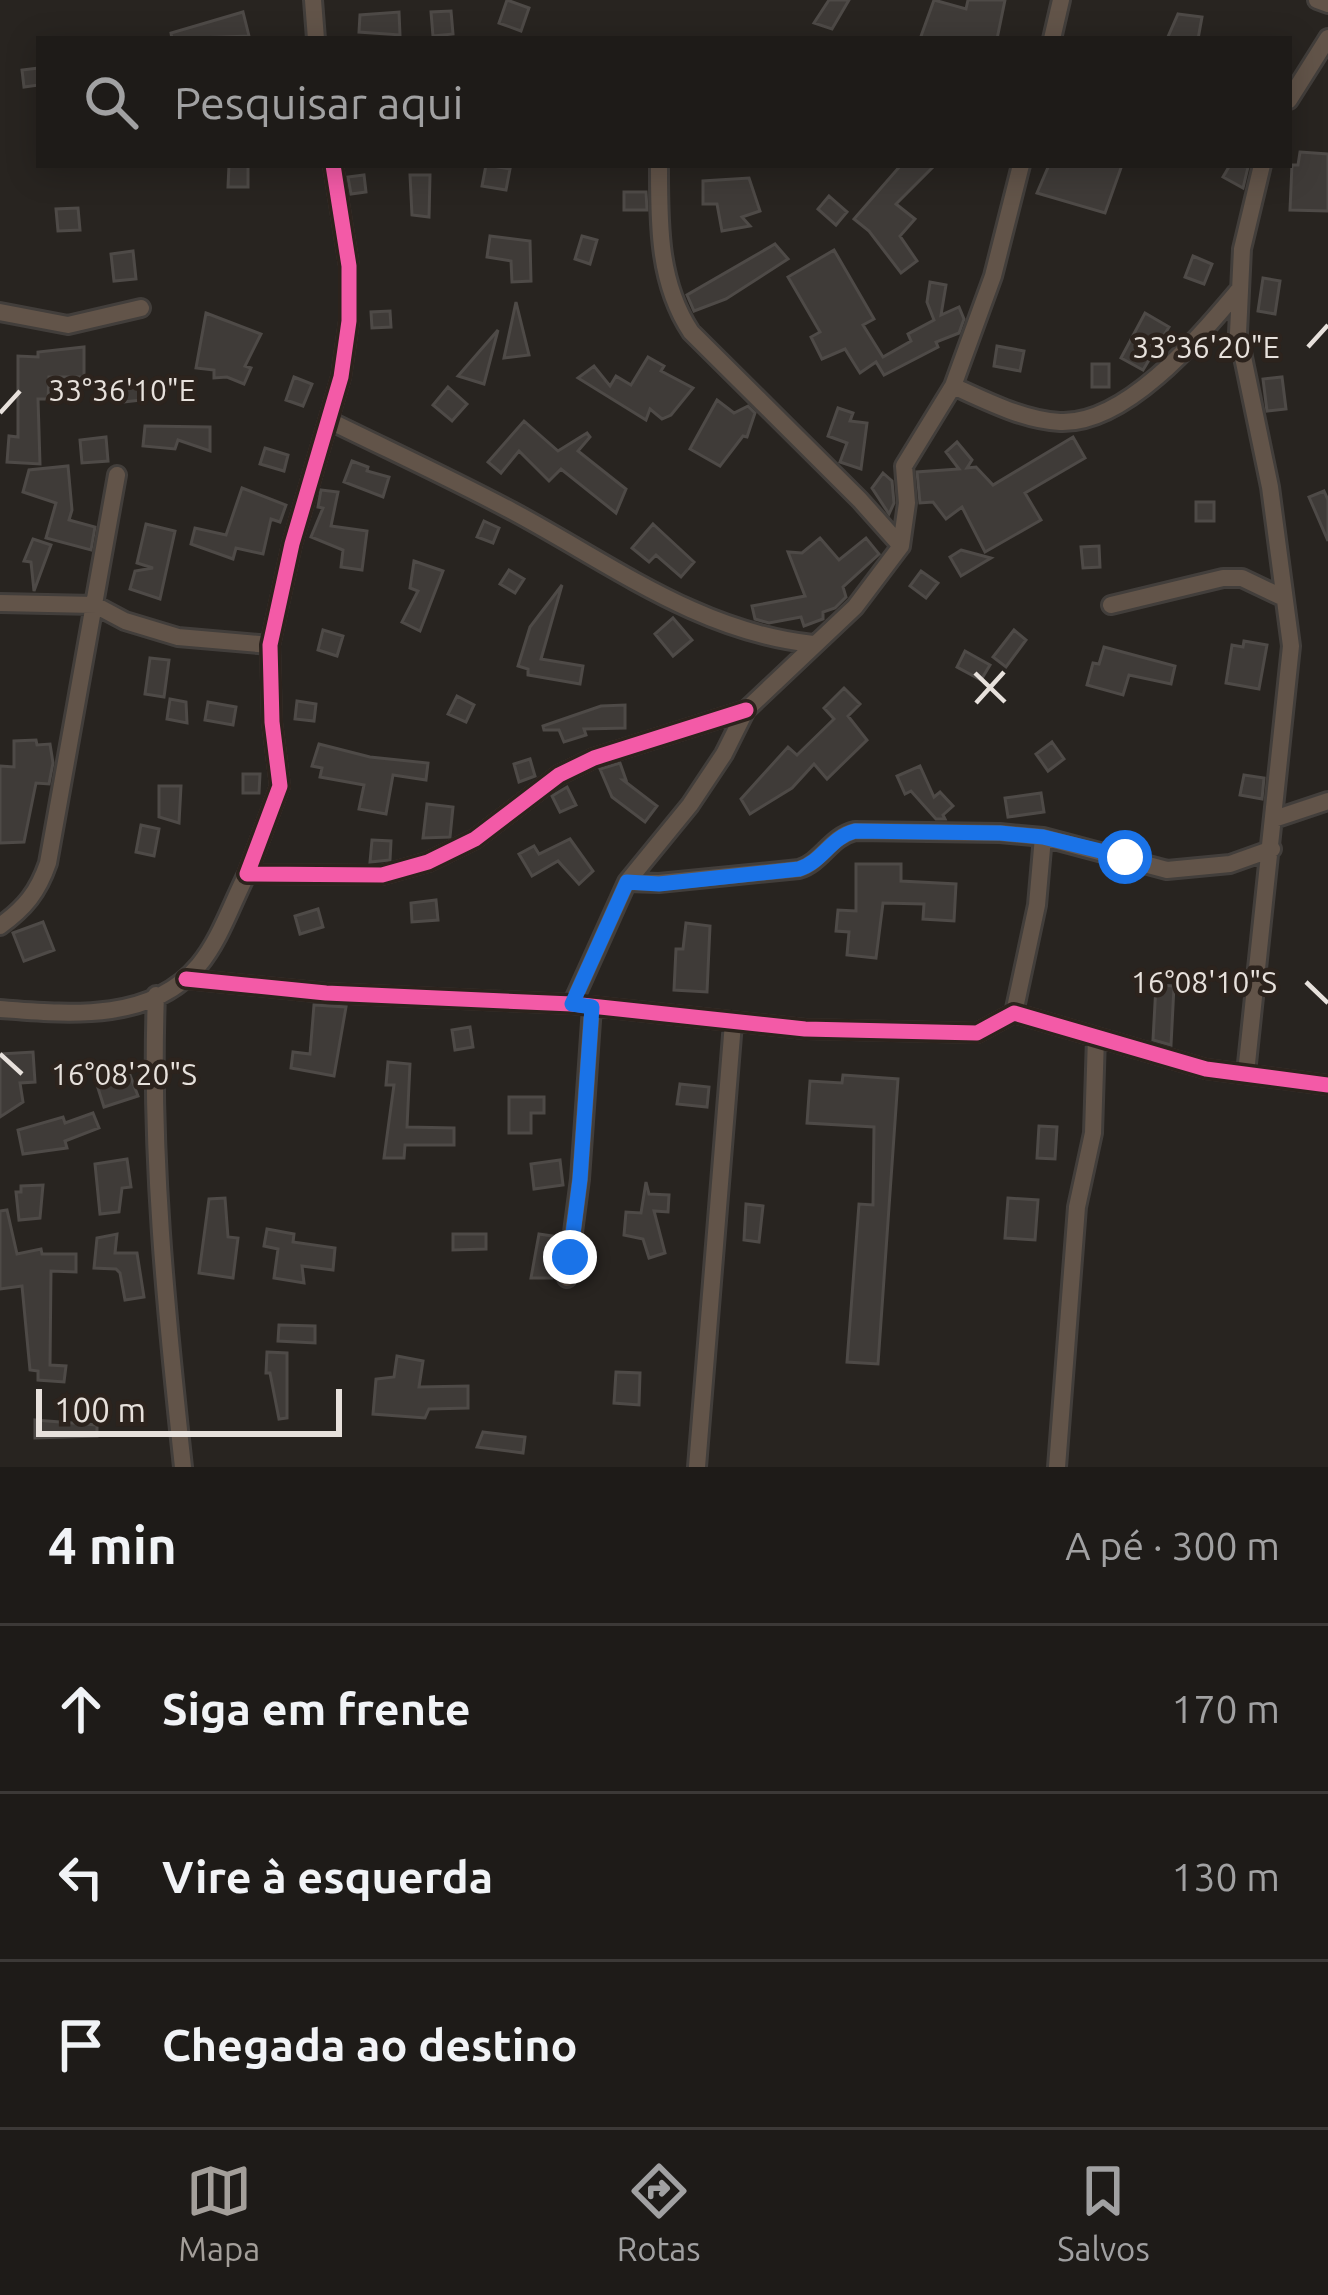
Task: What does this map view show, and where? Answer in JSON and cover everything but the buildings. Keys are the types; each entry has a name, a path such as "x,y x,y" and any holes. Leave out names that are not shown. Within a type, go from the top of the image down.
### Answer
{"street":[{"path":"313,0 316,36"},
{"path":"1053,36 1061,0"},
{"path":"1317,0 1328,4"},
{"path":"1292,95 1328,38"},
{"path":"0,1009 82,1015 106,1012 186,979 207,954 247,874 280,786 270,645 292,544 330,421 349,321 349,266 333,168"},
{"path":"658,168 662,253 673,305 691,332 901,546"},
{"path":"572,1004 627,882 690,805 746,710 855,607 901,546 907,503 904,466 953,386 993,276 1020,168"},
{"path":"1246,1073 1291,655 1270,487 1238,333 1238,290 1249,211 1261,168"},
{"path":"953,386 1034,418 1065,422 1094,416 1129,399 1205,329 1238,290"},
{"path":"0,311 68,326 141,308"},
{"path":"330,421 515,513 694,614 778,640 813,644"},
{"path":"0,926 24,909 41,884 48,862 117,475"},
{"path":"1111,605 1223,578 1242,578 1284,598"},
{"path":"0,602 95,605 125,621 178,638 270,645"},
{"path":"247,874 382,875 428,862 475,839 559,775 594,758 746,710"},
{"path":"1274,819 1328,801"},
{"path":"627,882 659,884 799,869 813,864 840,836 855,831 1043,837 1167,870 1230,864 1272,849"},
{"path":"1014,1013 1037,905 1043,837"},
{"path":"186,979 326,993 572,1004 733,1023 977,1033 1014,1013 1206,1069 1328,1085"},
{"path":"156,995 164,1285 183,1467"},
{"path":"567,1278 580,1179 592,1007"},
{"path":"697,1467 733,1023"},
{"path":"1057,1467 1077,1207 1093,1133 1096,1037"}],"cycle path":[{"path":"333,168 349,266 349,321 341,377 292,544 270,645 280,786 247,874 382,875 428,862 475,839 559,775 594,758 746,710"},
{"path":"186,979 326,993 572,1004 805,1029 977,1033 1014,1013 1206,1069 1328,1085"}],"route":[{"path":"570,1257 592,1007 572,1004 627,882 659,884 799,869 813,864 840,836 855,831 1043,837 1125,857"}]}
